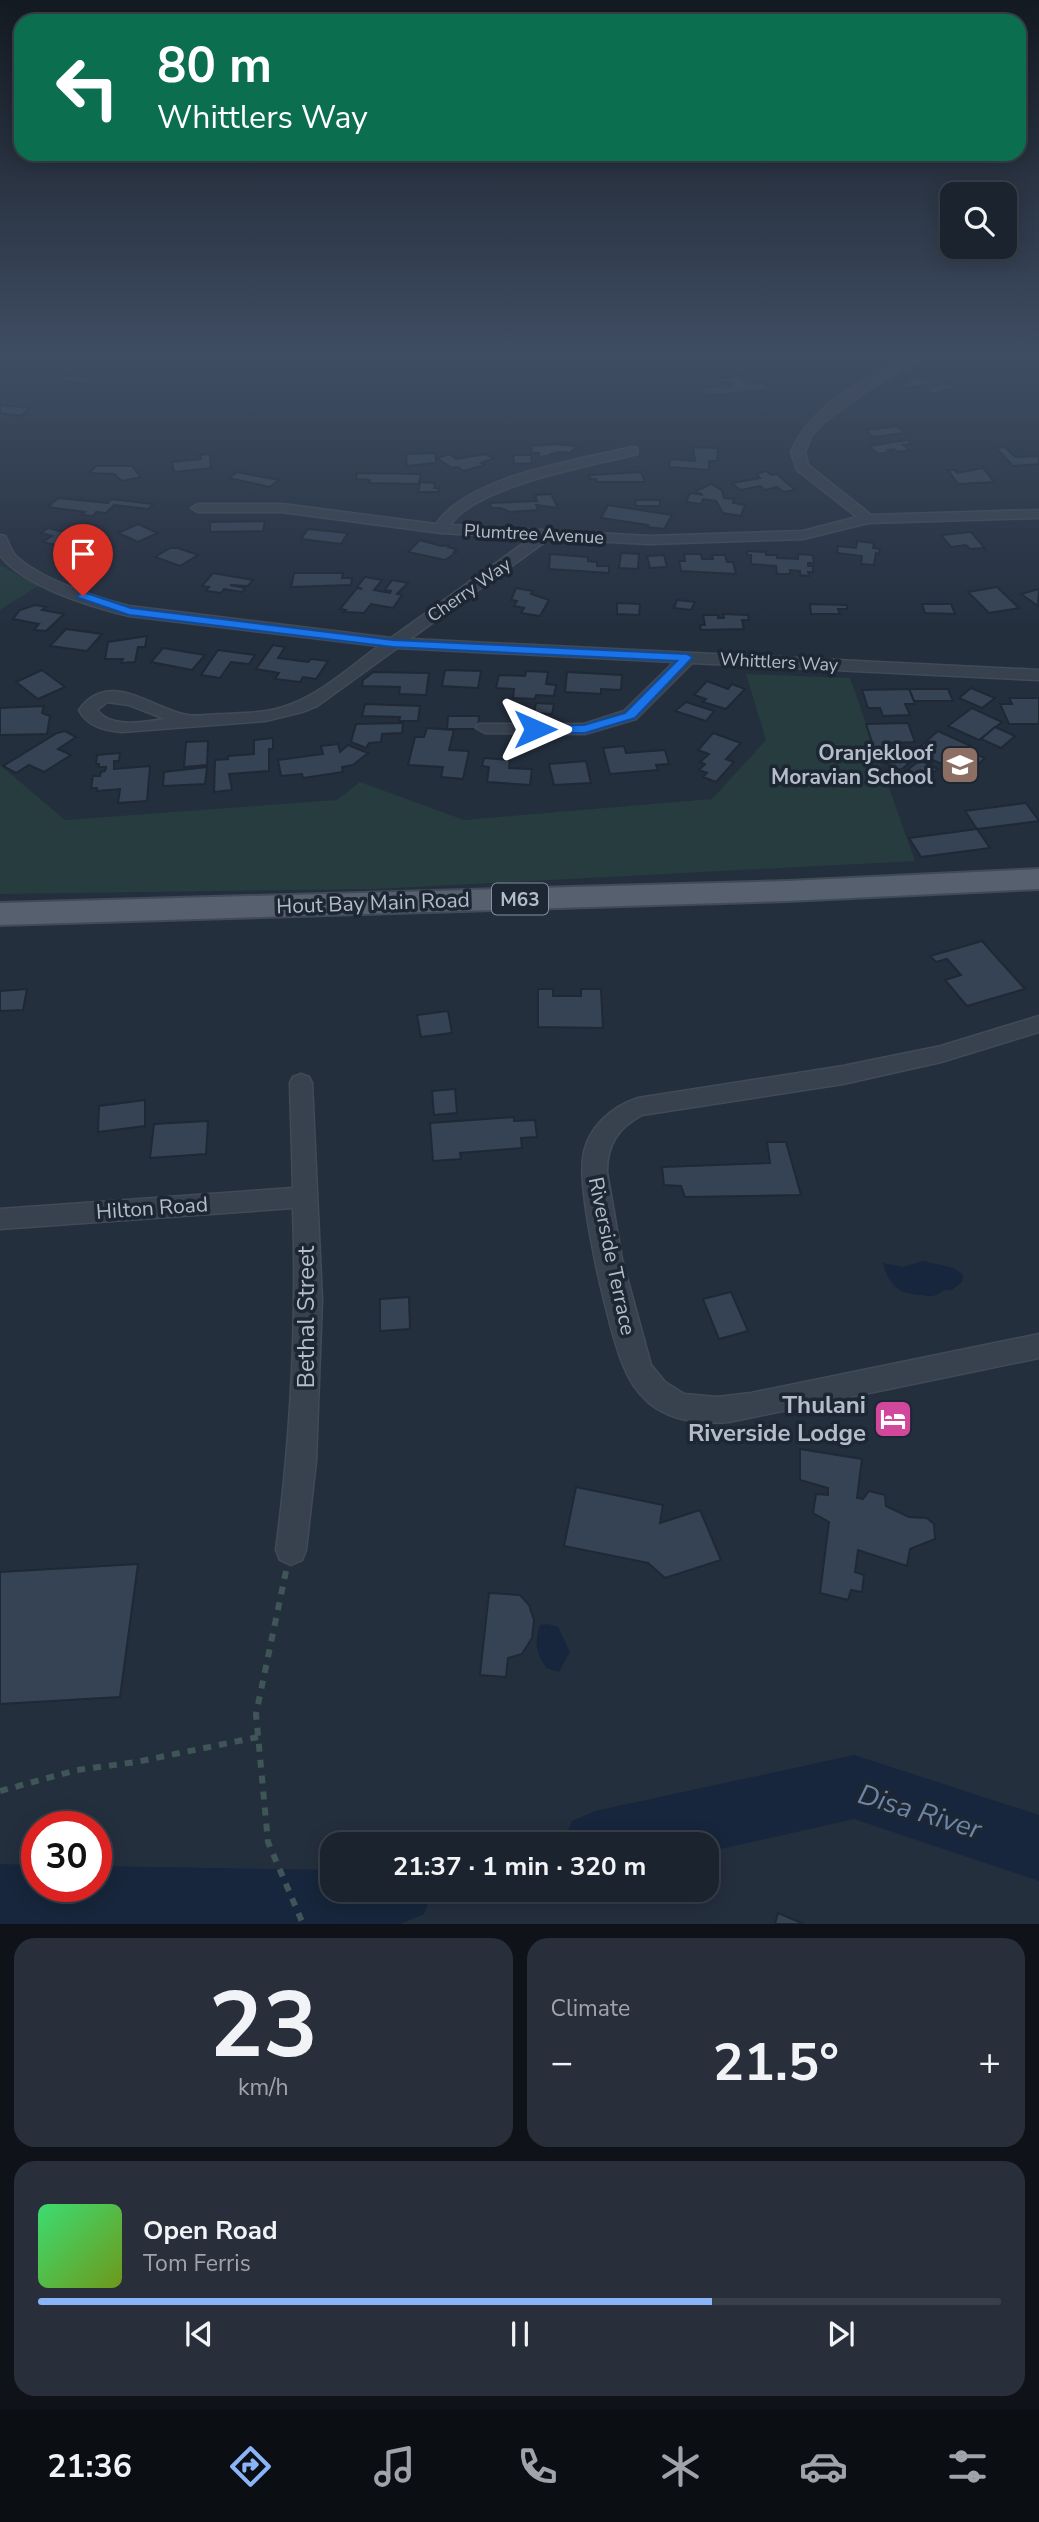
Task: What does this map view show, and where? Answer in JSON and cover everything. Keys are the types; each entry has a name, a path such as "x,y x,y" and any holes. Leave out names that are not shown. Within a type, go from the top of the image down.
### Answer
{"main road":[{"name":"Hout Bay Main Road","path":"0,914 788,891 1039,879"}],"street":[{"path":"798,448 797,457 802,467 868,519"},
{"path":"440,529 451,512 475,496 632,452"},
{"name":"Plumtree Avenue","path":"198,508 297,509 440,529 663,540 803,536 868,519 1039,514"},
{"name":"Cherry Way","path":"186,721 258,716 296,709 311,702 544,536"},
{"name":"Whittlers Way","path":"0,539 4,557 98,603 119,609 393,643 1039,675"},
{"path":"485,728 585,729 630,715 687,657"},
{"name":"Riverside Terrace","path":"1039,1024 941,1054 880,1067 638,1107 617,1117 603,1133 593,1171 615,1282 636,1363 648,1382 663,1397 689,1409 713,1410 751,1406 1039,1346"},
{"name":"Bethal Street","path":"291,1550 302,1461 308,1347 309,1286 301,1083"},
{"name":"Hilton Road","path":"0,1219 304,1197"}],"path":[{"path":"291,1550 256,1714 268,1842 303,1923"},
{"path":"0,1791 78,1770 136,1762 258,1737"}],"green space":[{"path":"0,565 38,586 0,610"},
{"path":"746,674 850,678 915,861 376,889 0,894 0,765 65,820 337,800 360,782 464,820 712,799 766,740"}],"water":[{"path":"923,1261 954,1268 963,1275 962,1282 952,1290 932,1296 906,1293 892,1283 883,1263 903,1267"},
{"path":"540,1625 558,1627 570,1652 559,1672 546,1668 537,1647"}],"building":[{"path":"531,448 575,448 570,453 560,452 550,456 539,457 539,453 532,453"},
{"path":"693,448 718,448 717,461 709,461 709,470 669,467 670,459 695,461"},
{"path":"871,448 907,448 910,450 897,452 894,449 878,454"},
{"path":"996,448 1006,448 1015,457 1039,456 1039,464 1013,466"},
{"path":"435,453 436,463 407,466 406,454"},
{"path":"210,454 211,468 174,472 172,462 201,459 200,455"},
{"path":"450,454 456,459 486,454 493,459 481,463 485,465 464,471 458,467 452,468 437,458"},
{"path":"513,455 531,455 532,463 514,464"},
{"path":"96,466 132,466 141,477 122,481 114,474 89,473"},
{"path":"983,468 994,482 958,484 948,470 955,470 957,473"},
{"path":"766,471 771,475 777,474 795,490 783,492 777,487 765,490 760,486 740,490 732,483 760,478 756,474"},
{"path":"237,472 279,480 270,487 229,478"},
{"path":"641,472 645,482 597,482 596,479 590,479 589,475"},
{"path":"357,473 421,474 419,482 435,483 434,488 439,488 438,492 418,492 420,484 369,483 370,480 356,479"},
{"path":"711,484 722,490 724,498 734,499 733,503 745,505 741,516 723,513 716,501 703,499 701,504 686,502 690,493 703,495 696,491"},
{"path":"551,494 558,508 536,505 538,510 510,512 491,508 490,503 537,501 535,495"},
{"path":"58,498 108,503 111,499 153,504 148,509 114,505 106,513 96,512 93,516 82,515 85,512 48,507"},
{"path":"635,500 660,500 660,506 636,506"},
{"path":"608,505 672,515 664,529 647,527 648,525 601,518"},
{"path":"265,521 263,531 210,532 210,522"},
{"path":"138,524 158,533 138,542 118,533"},
{"path":"48,528 63,532 67,529 75,531 56,545 43,542 52,536 41,533"},
{"path":"308,529 348,533 341,544 301,539"},
{"path":"971,532 987,551 983,548 970,549 966,545 951,547 941,535"},
{"path":"420,540 441,546 449,545 448,547 456,549 454,552 457,552 445,560 408,552"},
{"path":"857,541 874,543 873,548 880,549 879,554 876,553 874,565 861,564 862,556 837,553 838,546 856,548"},
{"path":"170,548 198,555 180,566 155,557"},
{"path":"747,551 766,552 766,555 777,555 777,558 798,559 798,554 813,555 814,563 808,563 808,566 813,566 813,572 808,572 809,576 790,570 790,574 777,574 776,566 751,564 751,555 747,555"},
{"path":"621,553 639,554 638,569 619,568"},
{"path":"550,554 588,557 588,561 597,562 597,566 609,566 609,573 549,569"},
{"path":"684,554 701,554 702,559 713,559 712,555 725,555 727,562 733,562 736,574 681,571 679,561 685,561"},
{"path":"664,555 667,567 650,568 647,556"},
{"path":"213,573 253,580 248,586 230,585 245,588 242,592 224,589 221,593 206,591 209,587 202,586"},
{"path":"294,573 343,573 342,578 352,578 351,585 291,587"},
{"path":"365,577 382,580 374,590 390,593 391,591 385,590 392,580 408,583 397,594 402,595 393,608 371,604 364,613 344,612 346,610 340,609 357,588 362,589 357,587"},
{"path":"997,587 1019,608 989,613 968,592"},
{"path":"516,588 533,591 531,594 549,600 540,616 521,613 524,608 514,606 517,601 511,600"},
{"path":"1039,589 1038,606 1021,594"},
{"path":"677,600 695,602 691,610 674,608"},
{"path":"617,603 640,604 639,615 617,614"},
{"path":"810,604 847,605 847,609 838,609 840,614 811,614"},
{"path":"922,604 951,604 955,614 925,613"},
{"path":"35,605 46,607 42,610 64,614 46,631 34,630 39,624 13,619 20,610"},
{"path":"723,614 748,615 749,620 742,620 744,629 701,630 700,625 705,625 703,615 718,615 718,618 724,618"},
{"path":"66,629 102,634 87,651 50,646"},
{"path":"147,636 145,647 138,647 135,662 121,663 123,659 105,659 108,642"},
{"path":"273,645 285,647 278,658 308,662 311,659 328,661 316,679 303,677 300,682 275,679 279,673 256,669"},
{"path":"163,648 205,655 192,670 151,662"},
{"path":"218,650 255,655 249,664 231,662 220,678 201,675"},
{"path":"42,670 65,687 38,699 16,682"},
{"path":"445,670 481,671 478,688 442,686"},
{"path":"526,671 548,672 546,684 556,685 554,696 513,698 514,689 496,688 499,675 525,676"},
{"path":"373,672 429,673 426,695 399,694 400,687 362,686 363,680"},
{"path":"567,672 622,675 621,690 601,689 601,694 565,692"},
{"path":"707,681 728,689 732,684 745,689 726,709 703,702 706,699 694,695"},
{"path":"971,688 995,698 982,708 959,698"},
{"path":"909,689 948,689 953,701 914,701"},
{"path":"909,689 915,704 905,704 910,715 883,716 880,708 868,708 862,690"},
{"path":"1009,698 1039,698 1039,724 1009,724 1000,704 1012,704"},
{"path":"686,702 714,711 706,721 675,711"},
{"path":"536,703 554,704 552,714 534,713"},
{"path":"365,704 420,706 418,721 399,721 400,717 362,716"},
{"path":"44,706 42,713 50,716 47,734 0,735 0,708"},
{"path":"972,708 1002,722 979,740 948,726"},
{"path":"448,716 479,716 478,729 447,729"},
{"path":"403,723 402,733 382,734 381,742 369,743 366,748 351,742 356,724"},
{"path":"908,723 915,742 889,743 891,748 874,748 866,724"},
{"path":"995,727 1015,736 1001,748 981,739"},
{"path":"427,728 454,730 449,750 469,751 463,779 441,777 443,767 408,765 415,737 424,737"},
{"path":"65,731 76,737 58,749 71,755 44,772 29,765 16,773 3,766 57,733"},
{"path":"938,731 971,746 966,750 985,758 971,771 952,762 947,766 914,752"},
{"path":"713,733 741,743 726,759 734,762 716,782 703,777 707,773 699,770 705,764 700,762 709,754 698,750"},
{"path":"273,738 273,749 269,749 269,771 229,774 232,790 214,792 215,760 254,754 254,740"},
{"path":"208,741 207,765 184,767 186,742"},
{"path":"338,744 340,752 348,745 368,753 353,765 342,767 343,772 303,778 302,774 281,776 278,760 323,754 321,746"},
{"path":"624,746 626,753 665,750 669,764 656,765 658,770 610,774 603,748"},
{"path":"897,749 915,758 901,770 882,761"},
{"path":"120,753 119,761 114,761 114,769 150,766 147,801 118,803 120,789 97,791 97,788 91,788 93,776 100,776 106,767 96,764 97,755"},
{"path":"484,758 510,760 509,768 532,769 530,785 487,782 489,767 482,766"},
{"path":"920,760 938,769 922,780 905,772"},
{"path":"586,761 591,783 554,785 549,764"},
{"path":"207,767 205,784 163,786 164,772"},
{"path":"1026,803 1039,821 977,829 965,811"},
{"path":"977,829 990,848 921,857 909,838"},
{"path":"982,941 1025,989 967,1006 945,980 961,975 947,959 936,962 930,956"},
{"path":"27,989 23,1010 0,1011 0,991"},
{"path":"538,989 553,989 553,996 581,996 581,989 601,989 603,1028 538,1027"},
{"path":"448,1011 452,1033 421,1037 417,1015"},
{"path":"455,1089 457,1113 434,1115 432,1091"},
{"path":"145,1100 145,1126 98,1132 99,1106"},
{"path":"514,1117 514,1121 535,1120 537,1137 521,1138 522,1148 460,1153 461,1159 433,1161 430,1123"},
{"path":"208,1121 206,1154 150,1158 154,1124"},
{"path":"767,1142 786,1142 801,1195 685,1197 681,1186 664,1185 662,1167 770,1163"},
{"path":"731,1292 748,1331 719,1339 703,1299"},
{"path":"409,1297 410,1329 380,1331 380,1299"},
{"path":"800,1449 862,1459 857,1498 863,1499 869,1491 885,1495 886,1506 909,1517 927,1518 934,1524 935,1539 910,1549 907,1566 858,1550 855,1572 864,1575 862,1592 851,1590 848,1600 820,1593 829,1522 813,1513 816,1494 828,1495 828,1488 800,1480"},
{"path":"576,1487 663,1505 660,1523 700,1510 721,1560 665,1578 648,1563 564,1546"},
{"path":"138,1564 120,1697 0,1704 0,1572"},
{"path":"489,1593 520,1595 529,1605 534,1620 532,1638 522,1654 508,1658 506,1677 480,1675"},
{"path":"778,1913 804,1924 775,1924"}],"waterway":[{"name":"Disa River","path":"650,1832 854,1787 1039,1848"},
{"name":"Disa River","path":"0,1898 339,1904 348,1902"}],"place":[{"name":"Oranjekloof Moravian School","path":"960,765"},
{"name":"Thulani Riverside Lodge","path":"893,1419"}],"route":[{"path":"83,596 109,607 129,611 393,643 687,657 630,715 585,729 535,729"}]}
